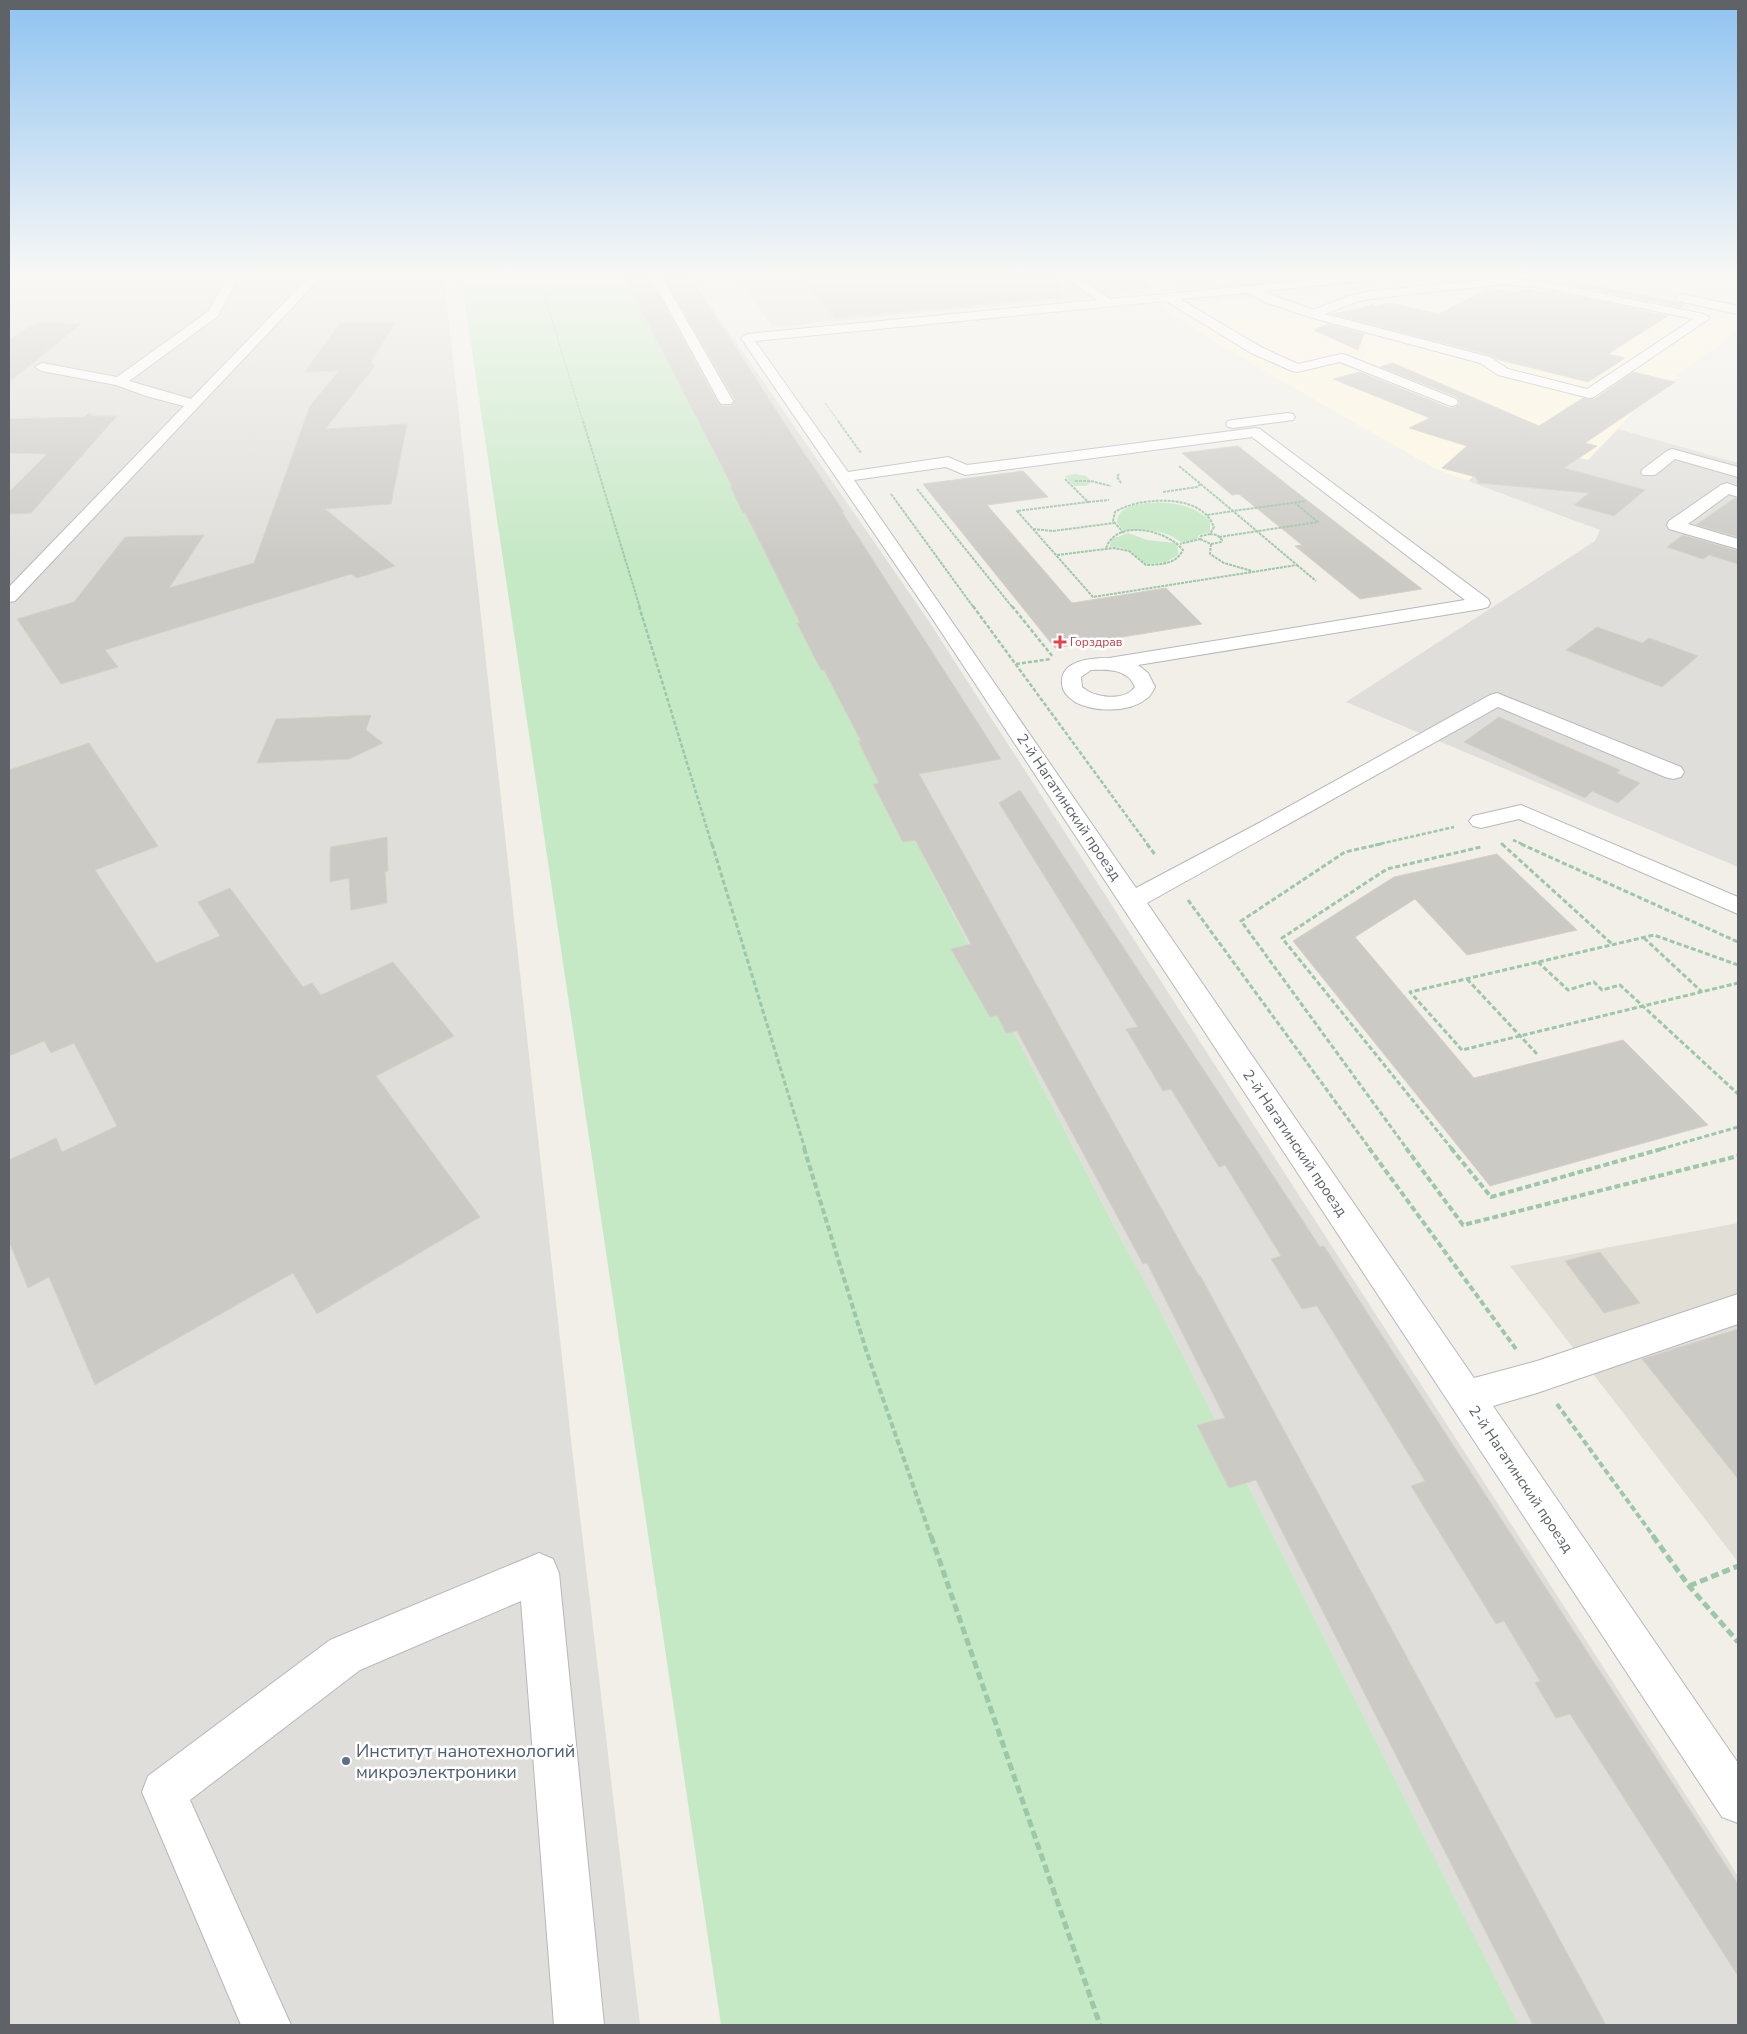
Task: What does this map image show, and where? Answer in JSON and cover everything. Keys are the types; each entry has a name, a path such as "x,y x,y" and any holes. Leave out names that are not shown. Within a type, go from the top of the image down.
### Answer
{"street":[{"path":"67,372 119,382 151,393 195,404"},
{"path":"119,382 133,372"},
{"path":"9,597 226,372"},
{"path":"710,372 726,401"},
{"name":"2-й Нагатинский проезд","path":"770,372 939,615 1132,900 1738,1801"},
{"path":"1376,372 1451,402"},
{"path":"1503,372 1589,394 1622,372"},
{"path":"841,474 1288,417"},
{"path":"841,474 901,469 948,462 965,470 1255,432 1482,602 1110,664 1092,664 1077,670 1071,675 1069,681 1072,688 1077,694 1096,702 1120,703 1130,701 1143,692 1145,686 1139,675 1127,668 1110,664"},
{"path":"1649,472 1672,454 1738,472"},
{"path":"1324,484 1347,480"},
{"path":"1738,492 1727,488 1675,526 1738,544"},
{"path":"1360,531 1383,528"},
{"path":"1139,675 1152,657"},
{"path":"1132,900 1267,828 1497,699 1673,772"},
{"path":"1481,821 1520,812 1738,906"},
{"path":"1466,1397 1537,1377 1738,1309"},
{"path":"266,2025 164,1792 344,1654 539,1573 578,2025"}],"path":[{"path":"567,372 866,1350 1100,2025"},
{"path":"1178,465 1316,581"},
{"path":"901,469 1054,658 1016,664"},
{"path":"1060,475 1088,502"},
{"path":"1067,482 1091,481 1111,486"},
{"path":"1163,492 1197,487 1201,484"},
{"path":"1207,515 1341,496"},
{"path":"1109,500 1017,511 1093,597 1297,565"},
{"path":"1124,533 1114,523 1114,514 1119,509 1135,502 1146,501 1182,504 1207,515 1213,522 1214,527 1210,534"},
{"path":"1180,544 1200,539 1201,536 1210,534 1219,537 1318,522 1294,503"},
{"path":"1033,529 1053,531 1114,523"},
{"path":"1056,556 1106,548 1129,551 1146,565 1156,565 1178,559 1183,550 1180,544 1169,537 1140,531 1111,537 1107,542 1106,548"},
{"path":"1200,539 1211,544 1221,542 1222,540 1219,537"},
{"path":"1211,544 1210,554 1216,559 1255,572"},
{"path":"1481,821 1345,852 1241,921 1463,1225 1738,1156"},
{"path":"1491,845 1514,840 1738,942"},
{"path":"1501,843 1612,944"},
{"path":"1482,847 1388,869 1282,938 1491,1197 1738,1127"},
{"path":"1738,965 1654,935 1410,992 1462,1050 1738,983"},
{"path":"1644,937 1702,992"},
{"path":"1538,962 1568,990 1594,982 1602,990 1620,985 1738,1094"},
{"path":"1466,979 1537,1054"},
{"path":"1689,1586 1738,1566"}],"shaded area":[{"path":"9,372 454,372 572,1449 640,2025 9,2025"},
{"path":"673,372 757,372 926,617 1738,1876 1738,2025 1519,2025 1163,1316 1150,1295"},
{"path":"1266,372 1682,372 1647,397 1588,460 1476,475 1468,481 1434,468"},
{"path":"1618,429 1738,463 1738,867 1346,702 1595,541 1600,530 1468,481 1475,475 1545,449 1588,460"},
{"path":"1738,1223 1738,1562 1510,1266"}],"green space":[{"path":"475,372 673,372 1124,1245 1163,1316 1519,2025 721,2025"},
{"path":"1075,474 1086,476 1092,482 1086,486 1074,486 1065,476"},
{"path":"1146,503 1172,503 1189,507 1204,515 1210,521 1210,532 1199,535 1197,539 1182,543 1169,535 1154,531 1124,531 1117,523 1120,514 1127,508"},
{"path":"1128,533 1147,540 1175,543 1178,548 1178,555 1166,562 1146,564 1125,549 1109,547 1112,539"}],"building":[{"path":"9,372 22,372 9,382"},
{"path":"338,372 370,372 325,429 407,424 391,504 325,509 395,566 357,578 351,574 105,650 118,667 61,684 17,619 74,602 125,537 204,535 169,588 254,563 310,406"},
{"path":"673,372 701,372 717,402 721,406 731,406 735,400 719,372 751,372 844,512 842,512 1001,759 919,774 1200,1275 1606,2025 1533,2025 1256,1480 1229,1488 1197,1425 1225,1418 1147,1263 1143,1264 1017,1031 1006,1033 997,1015 990,1017 951,949 971,944 915,840 903,842 873,784 879,783 858,741 861,741 797,623 800,623 745,513 743,513 730,486 732,486"},
{"path":"1360,372 1450,408 1456,407 1460,403 1457,397 1393,372 1414,372 1539,426 1583,398 1595,399 1633,372 1675,382 1585,443 1597,446 1564,468 1645,490 1614,516 1574,505 1589,493 1478,483 1476,477 1442,468 1467,446 1409,428 1430,418 1333,379"},
{"path":"1548,372 1604,372 1588,382"},
{"path":"89,413 92,416 117,416 31,513 9,514 9,492 47,454 9,453 9,419 85,417"},
{"path":"1238,446 1422,589 1360,599 1295,546 1302,545 1239,494 1232,495 1182,453"},
{"path":"1023,471 1048,497 987,505 1072,603 1166,588 1202,624 1055,648 923,484"},
{"path":"1735,498 1738,499 1738,537 1696,525"},
{"path":"1683,535 1738,551 1738,564 1709,555 1703,559 1667,547"},
{"path":"1597,627 1642,643 1649,638 1698,656 1662,687 1566,650"},
{"path":"371,715 366,730 383,743 349,759 257,763 276,719"},
{"path":"1499,717 1620,770 1617,773 1640,783 1618,803 1592,791 1585,798 1464,742"},
{"path":"89,743 158,846 95,870 156,963 220,936 198,902 230,888 303,987 312,983 321,995 393,962 454,1036 376,1076 480,1217 317,1314 293,1273 95,1385 49,1277 28,1288 9,1241 9,1160 56,1138 62,1152 117,1126 74,1043 51,1053 44,1041 9,1056 9,770"},
{"path":"1020,790 1320,1247 1324,1246 1738,1884 1738,1976 1570,1714 1556,1718 1535,1683 1540,1681 1504,1621 1496,1624 1411,1486 1425,1481 1317,1306 1302,1309 1271,1259 1281,1256 1225,1165 1219,1167 1171,1089 1163,1091 1126,1029 1138,1027 999,803"},
{"path":"387,837 388,871 385,872 387,903 351,910 349,878 330,882 331,847"},
{"path":"1497,854 1577,930 1467,955 1415,899 1355,937 1474,1078 1623,1040 1708,1125 1490,1186 1293,941 1394,877"},
{"path":"1600,1252 1640,1303 1604,1313 1565,1261"},
{"path":"1738,1329 1738,1479 1642,1359"}],"place":[{"name":"Горздрав","path":"1060,642"},
{"name":"Институт нанотехнологий микроэлектроники","path":"346,1761"}]}
